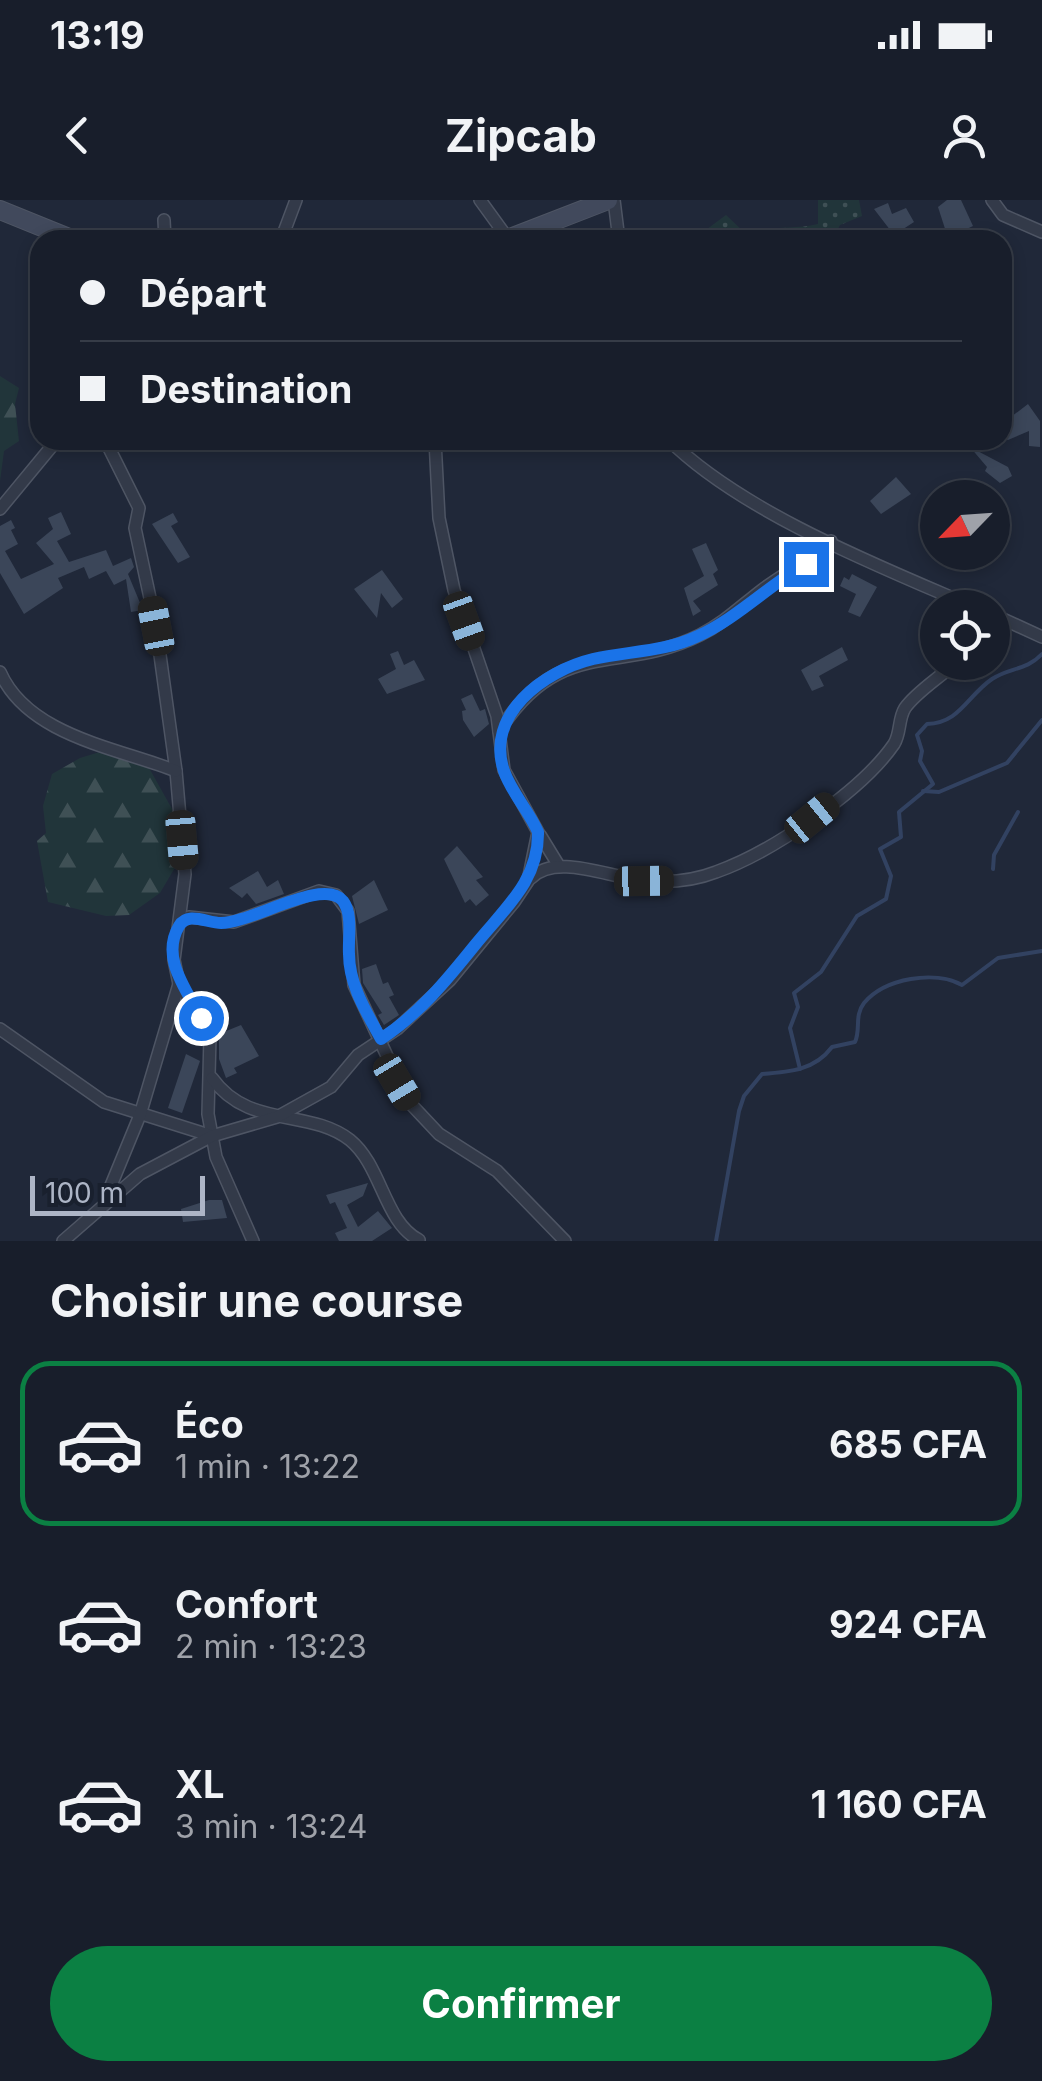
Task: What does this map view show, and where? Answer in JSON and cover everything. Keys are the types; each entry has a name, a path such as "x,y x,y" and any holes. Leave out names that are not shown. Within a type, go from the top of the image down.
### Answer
{"street":[{"path":"285,230 296,200"},
{"path":"480,200 501,230"},
{"path":"534,230 611,200 617,230"},
{"path":"992,200 1004,215 1042,232"},
{"path":"0,210 16,208 44,230"},
{"path":"164,220 164,230"},
{"path":"0,509 49,450"},
{"path":"105,1200 140,1115 179,984 174,939 180,922 184,874 176,771 156,626 135,528 140,508 110,450"},
{"path":"435,450 434,482 447,562 499,731 504,770 559,866"},
{"path":"682,450 729,487 929,590"},
{"path":"499,731 516,705 559,673 589,660 667,647 698,636 806,564 831,542"},
{"path":"1010,623 1042,638"},
{"path":"0,672 8,689 48,723 176,771"},
{"path":"63,1241 105,1200 140,1174 212,1136 277,1117 331,1087 358,1055 450,980 540,868 559,866 644,881 681,880 733,865 812,818 852,786 893,746 905,708 936,680"},
{"path":"528,881 538,832"},
{"path":"180,922 189,917 234,922 319,891 336,895 348,911 354,984 397,1082 426,1122 497,1171 565,1241"},
{"path":"179,984 210,1036 212,1078 208,1114 212,1136 224,1181 253,1241"},
{"path":"0,1029 81,1090 140,1115 212,1136"},
{"path":"212,1078 230,1097 256,1112 345,1136 373,1167 408,1234 419,1240"}],"green space":[{"path":"818,200 859,200 862,216 840,225 837,230 760,230 799,227 818,224"},
{"path":"726,215 742,230 706,230"},
{"path":"0,376 19,388 15,404 19,441 4,451 0,481"},
{"path":"113,748 144,759 176,816 180,859 160,893 129,915 106,916 48,902 37,841 46,833 43,806 52,774 80,758"}],"building":[{"path":"947,200 961,200 973,226 945,230 938,207"},
{"path":"888,203 892,214 906,208 914,222 902,230 890,230 874,209"},
{"path":"1028,404 1040,421 1040,447 1029,446 1029,431 1012,438 1012,416"},
{"path":"973,450 1008,467 1012,476 996,480 985,471 987,467"},
{"path":"896,477 911,494 881,514 870,501"},
{"path":"61,512 71,534 57,541 69,562 106,550 113,566 131,558 134,567 128,574 143,610 131,612 126,579 114,585 106,571 89,579 84,567 58,578 63,588 24,614 0,573 0,526 11,520 15,528 11,530 18,544 5,551 21,579 54,564 36,543 53,529 48,518"},
{"path":"173,513 178,522 171,526 190,557 178,563 152,524"},
{"path":"706,543 718,570 713,574 718,585 693,601 701,611 693,616 684,588 704,576 692,549"},
{"path":"382,570 403,599 392,608 381,593 377,618 354,589"},
{"path":"852,574 877,587 860,617 848,612 856,594 840,586 844,577 849,580"},
{"path":"842,647 848,660 819,676 824,686 812,691 801,670"},
{"path":"398,651 404,665 414,660 425,680 387,694 378,679 396,669 390,654"},
{"path":"472,694 480,711 485,709 489,724 474,737 463,720 462,711 466,710 461,699"},
{"path":"457,846 483,877 476,880 489,895 476,906 470,899 465,903 444,859"},
{"path":"258,871 267,887 278,880 284,894 256,904 247,893 242,898 229,888"},
{"path":"374,880 388,910 359,924 352,896"},
{"path":"376,964 383,984 388,982 394,995 389,997 399,1015 384,1025 378,1015 382,1013 363,983 362,969"},
{"path":"241,1025 259,1056 234,1068 237,1073 226,1078 219,1059 219,1034"},
{"path":"186,1054 200,1061 182,1113 168,1108"},
{"path":"368,1183 363,1196 347,1205 358,1227 378,1211 392,1228 372,1241 339,1241 335,1233 347,1228 335,1202 330,1204 326,1195"},
{"path":"222,1200 227,1218 183,1222 181,1209"}],"waterway":[{"path":"800,1069 790,1028 798,1007 794,993 821,972 857,916 886,899 891,876 880,849 901,837 899,812 933,784 920,761 922,751 917,735 927,724 955,714 992,679 1042,654"},
{"path":"923,791 939,792 1007,763 1042,720"},
{"path":"993,869 994,855 1018,812"},
{"path":"716,1241 739,1111 744,1096 762,1074 801,1068 818,1061 832,1047 855,1042 864,1003 897,982 938,978 962,985 998,958 1042,951"}],"route":[{"path":"201,1018 179,984 174,939 180,922 189,917 217,924 234,922 325,891 336,895 347,908 350,971 381,1039 396,1029 450,980 528,881 538,849 538,832 504,770 499,731 516,705 559,673 589,660 667,647 698,636 732,616 763,589 806,564"}]}
